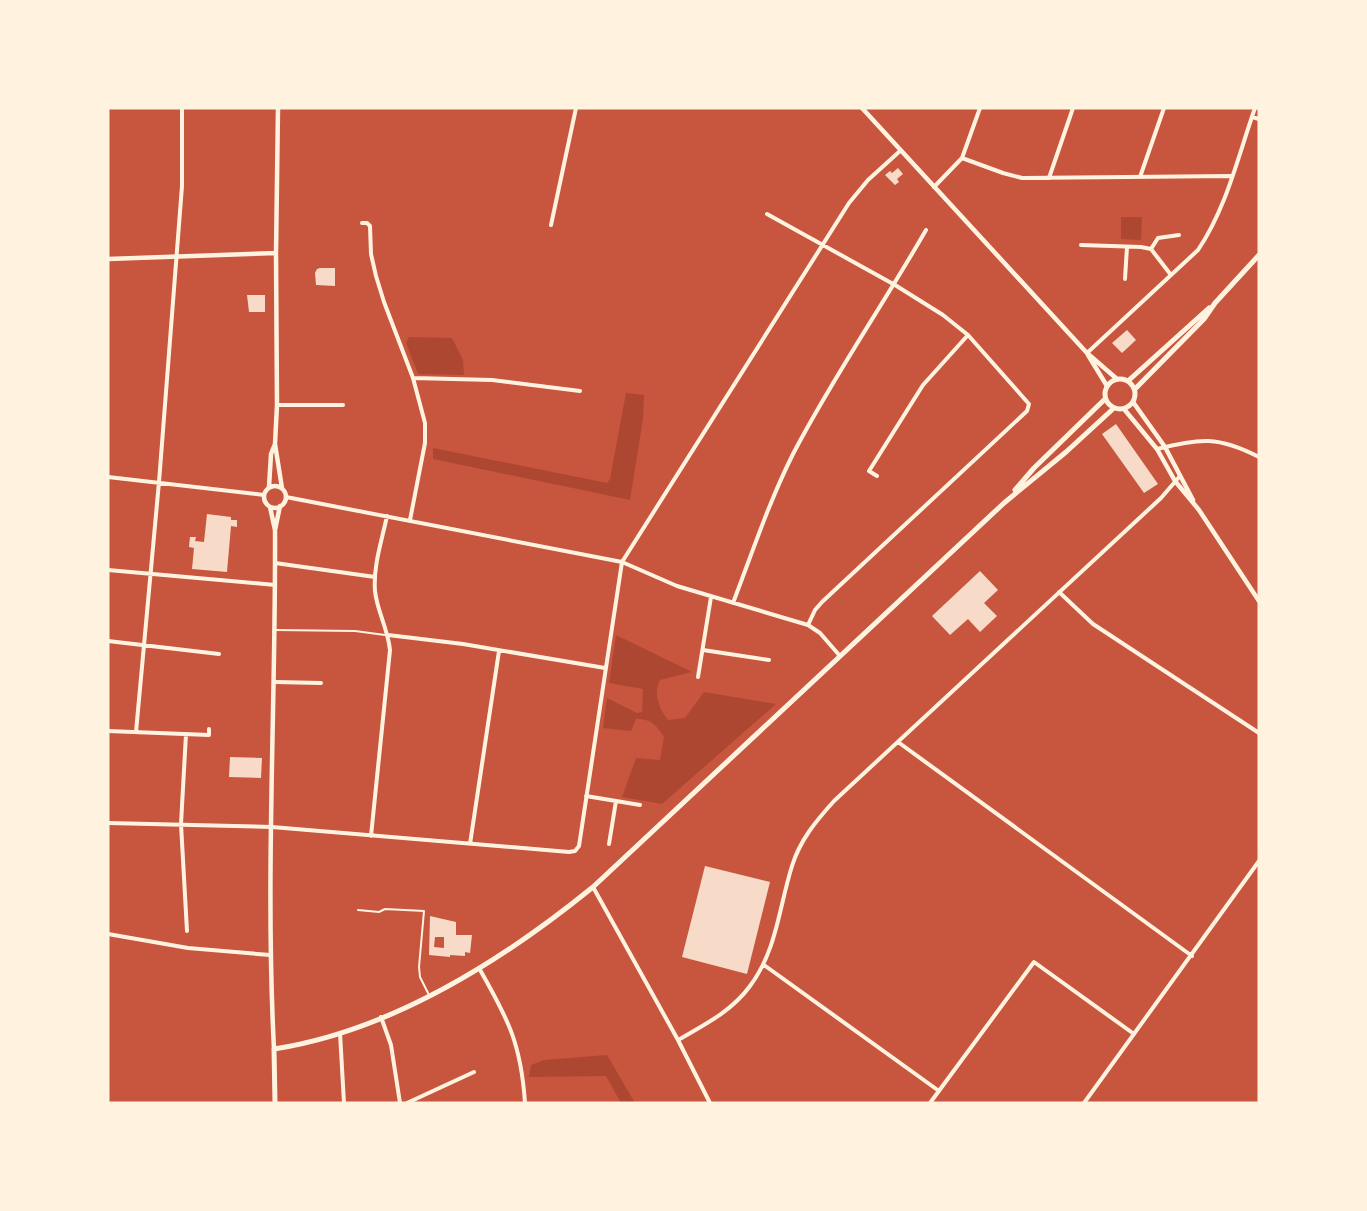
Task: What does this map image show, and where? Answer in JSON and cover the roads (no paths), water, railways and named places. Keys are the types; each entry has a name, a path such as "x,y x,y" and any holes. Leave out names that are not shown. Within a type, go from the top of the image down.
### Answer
{"main road":[{"path":"1128,381 1215,303 1259,255"},
{"path":"1105,399 1113,408 1124,409 1133,402 1134,389 1204,319 1215,303"},
{"path":"1004,502 1034,468 1105,399 1107,386 1117,379 1128,381 1134,389"},
{"path":"275,1103 274,1049 340,1033 381,1017 479,968 537,931 593,887 1004,502 1066,452 1113,408"}],"street":[{"path":"136,732 159,482 182,186 182,108"},
{"path":"278,108 275,444 282,488 286,497"},
{"path":"550,225 576,108"},
{"path":"862,108 1087,353 1117,379"},
{"path":"934,187 962,158 980,108"},
{"path":"1049,178 1073,108"},
{"path":"1140,177 1164,108"},
{"path":"1087,353 1198,250 1220,213 1255,108"},
{"path":"1252,117 1259,119"},
{"path":"108,823 272,827 575,851 579,846 622,562 849,202 868,180 900,151"},
{"path":"962,158 1022,178 1232,176"},
{"path":"767,214 895,285 943,315 968,335 1029,404 1027,411 822,602 815,610 808,625"},
{"path":"362,223 370,226 372,260 377,281 413,378 424,423 425,443 410,520"},
{"path":"733,603 772,501 793,455 926,230"},
{"path":"1151,249 1158,238 1179,235"},
{"path":"1081,245 1151,249 1171,275"},
{"path":"1125,279 1127,247"},
{"path":"108,259 276,254"},
{"path":"877,476 869,471 910,404 936,369 968,335"},
{"path":"1087,353 1107,386"},
{"path":"413,378 492,380 580,391"},
{"path":"1133,402 1165,447 1199,510 1259,601"},
{"path":"277,405 343,405"},
{"path":"1124,409 1157,449 1175,481 1199,510"},
{"path":"1157,449 1193,440 1213,440 1259,457"},
{"path":"274,1049 270,955 275,530 270,507 265,502 264,495 269,487 275,444"},
{"path":"678,1040 714,1019 734,1004 764,965 774,938 792,864 813,825 834,801 1161,498 1180,476"},
{"path":"108,477 264,495"},
{"path":"269,487 282,488"},
{"path":"286,497 622,562 677,586 808,625 820,633 840,656"},
{"path":"275,530 280,507 286,497"},
{"path":"270,507 280,507"},
{"path":"371,836 390,650 388,635 377,601 375,577 387,516"},
{"path":"275,563 375,577"},
{"path":"108,570 275,585"},
{"path":"1059,592 1093,624 1259,733"},
{"path":"698,678 711,597"},
{"path":"388,635 605,668"},
{"path":"108,641 219,654"},
{"path":"703,650 769,660"},
{"path":"470,844 499,651"},
{"path":"275,682 321,683"},
{"path":"108,731 208,735 209,729"},
{"path":"186,734 181,824 187,931"},
{"path":"898,742 1192,956"},
{"path":"586,796 640,805"},
{"path":"609,844 616,801"},
{"path":"1084,1103 1259,861"},
{"path":"593,887 678,1040 710,1103"},
{"path":"108,934 188,948 270,955"},
{"path":"930,1103 1034,962 1134,1034"},
{"path":"764,965 939,1091"},
{"path":"479,968 513,1031 523,1070 525,1103"},
{"path":"381,1017 391,1045 400,1103"},
{"path":"340,1033 344,1103"},
{"path":"407,1103 474,1072"}],"lane":[{"path":"275,630 355,631 388,635"},
{"path":"358,910 424,911 419,966 420,977 429,995"}]}
